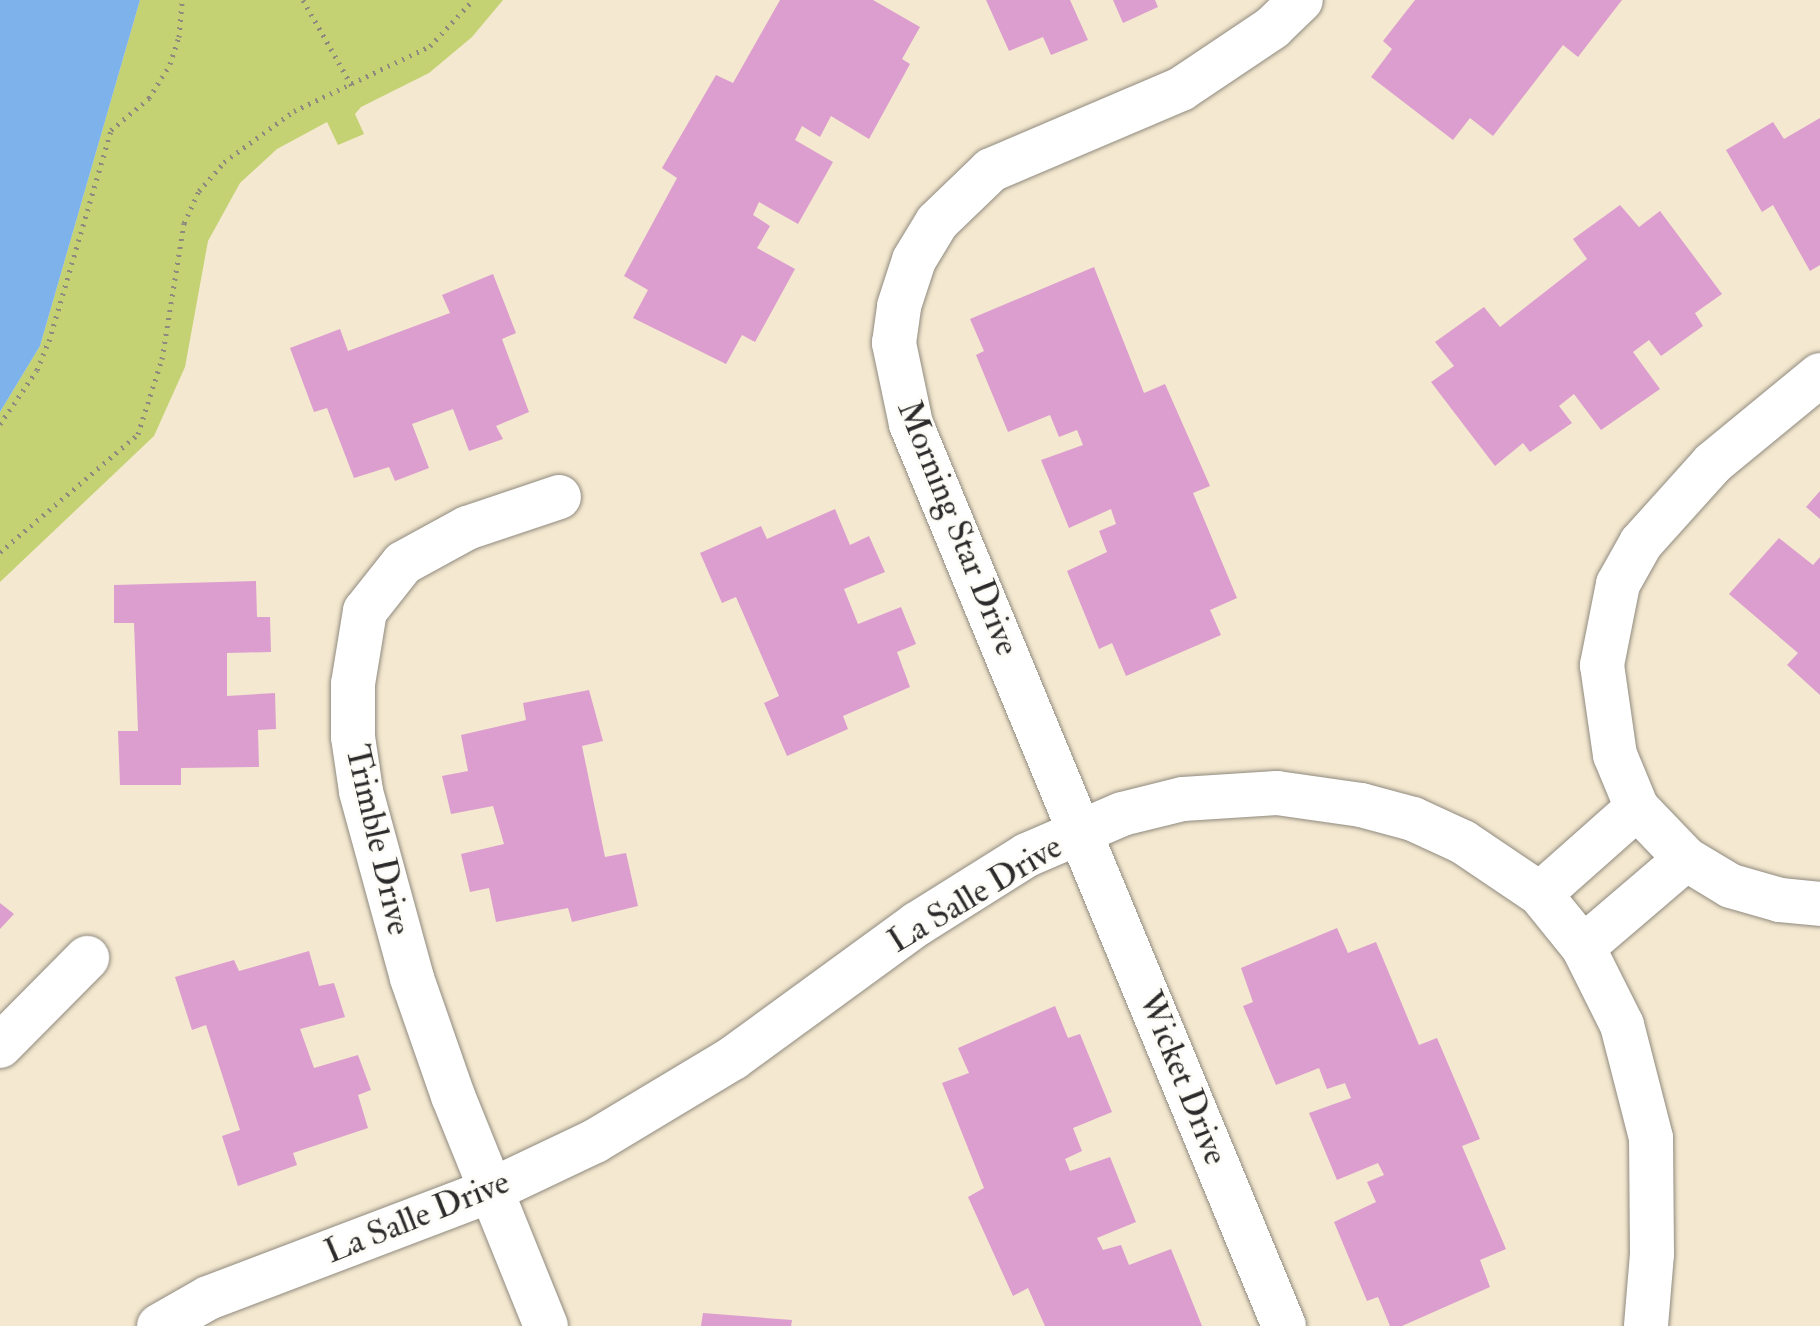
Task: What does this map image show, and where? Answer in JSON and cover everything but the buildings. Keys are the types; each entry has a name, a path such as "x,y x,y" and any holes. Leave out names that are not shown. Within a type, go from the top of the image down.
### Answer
{"street":[{"name":"Morning Star Drive","path":"1082,830 911,424 894,343 899,306 914,260 937,222 991,170 1181,89 1272,28 1301,0"},
{"path":"1820,375 1770,412 1667,510 1618,584 1602,665 1606,716 1615,755 1637,808 1686,859 1731,886 1780,900 1820,904"},
{"name":"Trimble Drive","path":"546,1326 453,1096 383,878 361,791 353,737 353,684 365,611 403,563 467,528 559,497"},
{"name":"La Salle Drive","path":"159,1326 265,1275 492,1190 595,1141 679,1092 967,891 1082,830 1122,814 1211,796 1277,793 1322,799 1413,819 1503,865 1540,894 1583,947 1622,1025 1651,1138 1652,1254 1646,1326"},
{"path":"1540,894 1637,808"},
{"name":"Wicket Drive","path":"1082,830 1284,1326"},
{"path":"1583,947 1686,859"},
{"path":"0,1046 87,958"}],"path":[{"path":"0,424 37,370 49,341 111,130 149,98 170,64 182,0"},
{"path":"303,0 352,86"},
{"path":"0,552 72,496 138,434 162,359 174,260 199,191 252,138 294,111 352,86 430,46 473,0"}],"green space":[{"path":"140,0 503,0 472,37 429,73 361,107 355,114 364,134 338,145 327,122 277,149 240,183 208,241 185,367 154,436 0,582 0,412 40,346"}],"water":[{"path":"0,0 140,0 40,346 0,412"}]}
